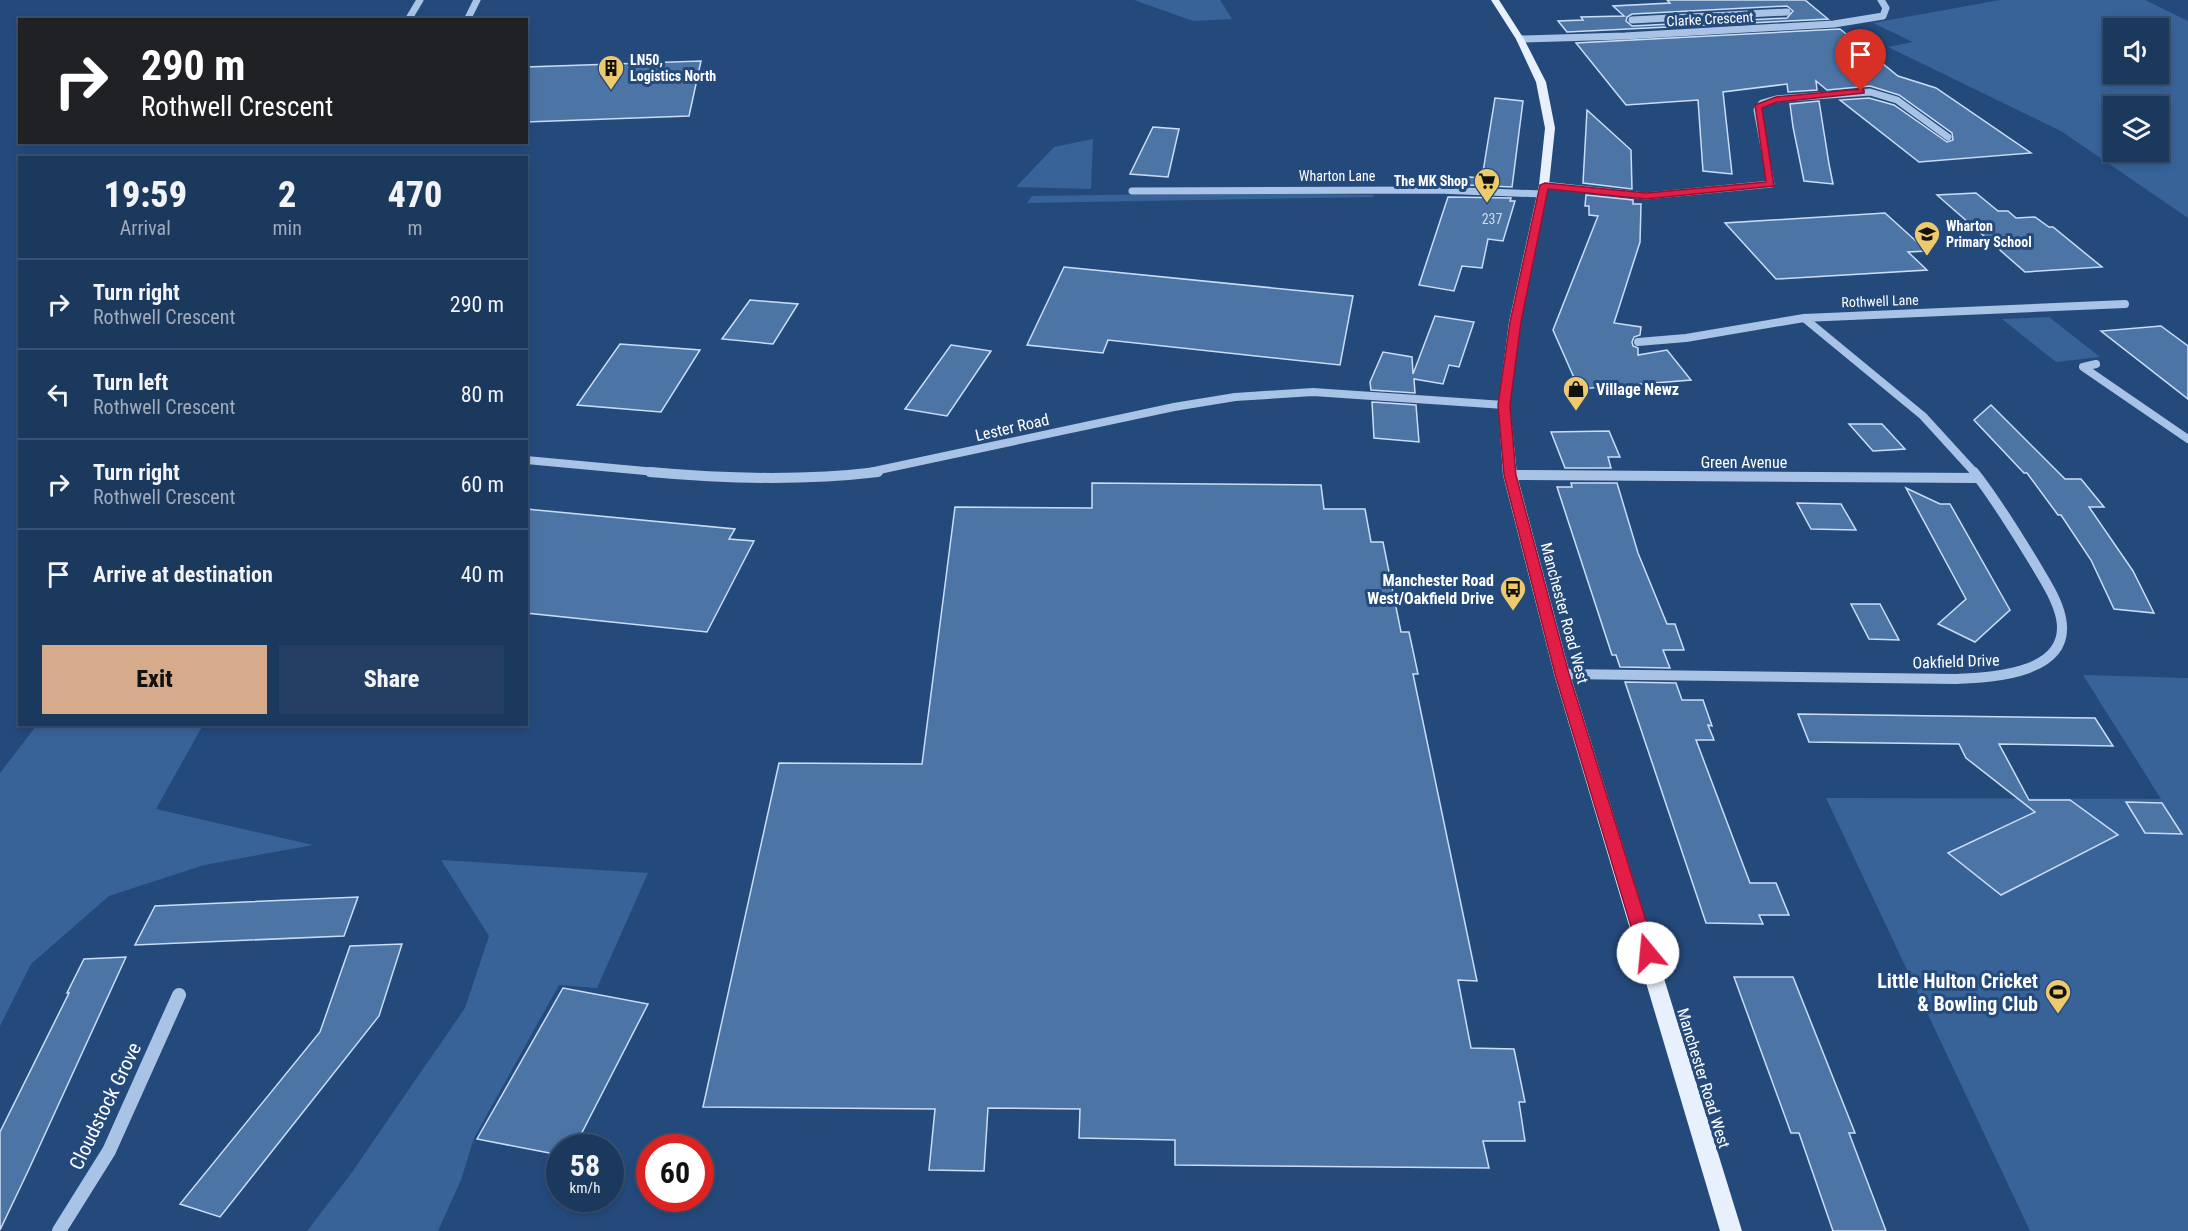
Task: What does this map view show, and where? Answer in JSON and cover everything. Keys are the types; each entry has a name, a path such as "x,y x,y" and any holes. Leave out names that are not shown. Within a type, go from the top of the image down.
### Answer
{"main road":[{"name":"Manchester Road West","path":"1496,0 1521,39 1541,82 1550,128 1543,190 1515,322 1504,405 1510,475 1562,674 1731,1231"}],"street":[{"path":"409,18 420,0"},
{"path":"468,18 477,0"},
{"name":"Clarke Crescent","path":"1521,39 1834,24 1883,15 1886,8 1881,0"},
{"path":"1632,20 1787,12"},
{"path":"1709,16 1726,30"},
{"name":"Wharton Lane","path":"1132,191 1543,190 1646,196 1771,184 1757,110 1762,103 1776,99 1849,92 1880,94 1903,104 1948,137"},
{"name":"Rothwell Lane","path":"1638,342 1674,340 1804,318 2125,304"},
{"name":"Oakfield Drive","path":"1562,674 1957,679 1991,677 2026,669 2043,661 2061,640 2062,626 2059,612 2044,581 2006,515 1959,453 1905,400 1804,318"},
{"path":"2096,364 2083,367 2188,439"},
{"name":"Lester Road","path":"528,460 740,478 805,480 843,478 885,471 1174,407 1234,397 1313,392 1504,405"},
{"name":"Green Avenue","path":"1510,475 1978,478"},
{"name":"Cloudstock Grove","path":"59,1231 109,1151 179,995"}],"shaded area":[{"path":"1134,0 1220,0 1232,19 1193,21"},
{"path":"2000,0 2145,0 2188,21 2188,218 2106,162 2169,162 2169,96 2103,96 2103,160 2061,131 1888,47 1913,42 1873,23"},
{"path":"1093,139 1091,189 1016,187 1054,147"},
{"path":"1249,193 1373,195 1374,197 1027,203 1032,196"},
{"path":"2049,317 2100,357 2056,362 2002,319"},
{"name":"Little Hulton Cricket & Bowling Club","path":"2083,675 2188,678 2188,1231 2030,1231 1826,798 2161,799"},
{"path":"36,726 202,726 156,809 313,845 204,865 109,896 31,964 0,1026 0,773"},
{"path":"441,860 648,873 597,988 559,985 474,1138 461,1180 438,1231 307,1231 350,1175 465,1008 489,936"}],"building":[{"path":"1667,0 1805,0 1828,19 1567,32 1558,21 1583,20 1581,17 1624,16 1613,6 1670,3","holes":["1787,6 1793,11 1787,18 1632,26 1626,21 1627,17 1632,14"]},
{"path":"1840,29 1898,76 1936,88 2031,153 1919,162 1840,100 1869,98 1894,105 1947,142 1953,140 1952,133 1899,95 1870,86 1827,90 1816,81 1817,90 1788,92 1787,84 1723,92 1732,174 1703,171 1698,100 1626,105 1576,43"},
{"name":"LN50, Logistics North","path":"701,61 689,116 528,122 528,67"},
{"path":"1495,98 1523,101 1512,187 1467,185 1469,177 1482,178"},
{"path":"1819,101 1833,184 1804,181 1793,127 1790,104"},
{"path":"1587,110 1631,150 1632,189 1583,183"},
{"path":"1153,127 1179,129 1168,177 1130,174"},
{"path":"1976,193 1998,211 2008,211 2016,218 2035,217 2049,227 2053,227 2102,267 2025,272 1937,195"},
{"path":"1586,195 1633,200 1633,204 1641,204 1640,242 1614,323 1641,327 1640,335 1634,337 1632,342 1633,346 1638,348 1638,355 1667,350 1691,380 1579,389 1553,330 1598,216 1589,215 1589,206 1585,206"},
{"path":"1448,197 1511,198 1510,201 1515,201 1503,241 1488,239 1482,268 1462,266 1454,291 1419,285"},
{"path":"1885,213 1927,251 1908,252 1927,270 1776,279 1725,223"},
{"path":"1064,267 1353,296 1340,365 1108,340 1103,353 1027,345"},
{"path":"750,300 798,304 773,344 722,339"},
{"path":"1435,316 1474,322 1459,367 1449,365 1443,384 1414,379 1415,393 1371,390 1370,382 1383,352 1412,357 1413,374"},
{"path":"2161,326 2188,346 2188,399 2101,331"},
{"path":"620,344 700,350 661,412 577,405"},
{"path":"951,345 991,351 947,416 905,409"},
{"path":"1372,402 1416,405 1419,442 1374,438"},
{"path":"1991,405 2065,479 2081,479 2104,507 2089,507 2133,571 2154,613 2114,609 2091,560 2061,515 2058,515 2027,473 2024,473 1974,420"},
{"path":"1849,424 1882,424 1905,449 1873,451"},
{"path":"1609,431 1620,457 1608,457 1611,468 1565,468 1551,432"},
{"path":"1092,483 1321,485 1324,509 1365,509 1371,542 1383,542 1401,632 1409,632 1418,674 1413,674 1477,981 1458,980 1471,1048 1514,1049 1525,1102 1519,1102 1525,1141 1483,1141 1489,1168 1175,1165 1175,1140 1079,1138 1080,1109 988,1108 984,1171 929,1170 935,1109 703,1107 779,763 922,764 955,507 1092,508"},
{"path":"1571,483 1617,483 1638,553 1667,624 1675,624 1684,650 1663,650 1670,668 1620,667 1616,655 1612,655 1557,487 1572,487"},
{"path":"1906,488 1940,504 1950,504 2010,610 1975,642 1938,624 1966,599"},
{"path":"1797,503 1841,504 1856,530 1811,529"},
{"path":"528,509 735,529 729,539 754,541 707,632 528,613"},
{"path":"1851,604 1880,604 1899,640 1869,639"},
{"path":"1625,682 1676,683 1682,700 1703,700 1712,726 1708,725 1714,740 1696,740 1750,883 1776,883 1789,915 1759,915 1763,924 1706,923"},
{"path":"1798,714 2095,718 2113,746 1999,744 2029,800 2070,800 2118,835 2001,895 1948,853 2035,812 1966,758 1959,744 1809,742"},
{"path":"2126,802 2162,803 2182,834 2145,833"},
{"path":"358,897 344,936 135,945 155,906"},
{"path":"402,944 379,1016 220,1217 180,1204 320,1032 350,946"},
{"path":"126,957 0,1230 0,1132 84,959"},
{"path":"1734,977 1793,977 1855,1133 1849,1133 1886,1231 1833,1231 1799,1133 1791,1133"},
{"path":"563,988 648,1004 581,1134 546,1134 546,1152 477,1139"}],"place":[{"name":"LN50, Logistics North","path":"611,91"},
{"name":"The MK Shop","path":"1487,204"},
{"name":"Wharton Primary School","path":"1927,257"},
{"name":"Village Newz","path":"1576,412"},
{"name":"Manchester Road West/Oakfield Drive","path":"1513,612"},
{"name":"Little Hulton Cricket & Bowling Club","path":"2058,1015"}],"route":[{"path":"1648,953 1562,674 1510,475 1504,405 1515,322 1542,194 1545,185 1646,196 1771,184 1758,106 1776,99 1861,91"}]}
